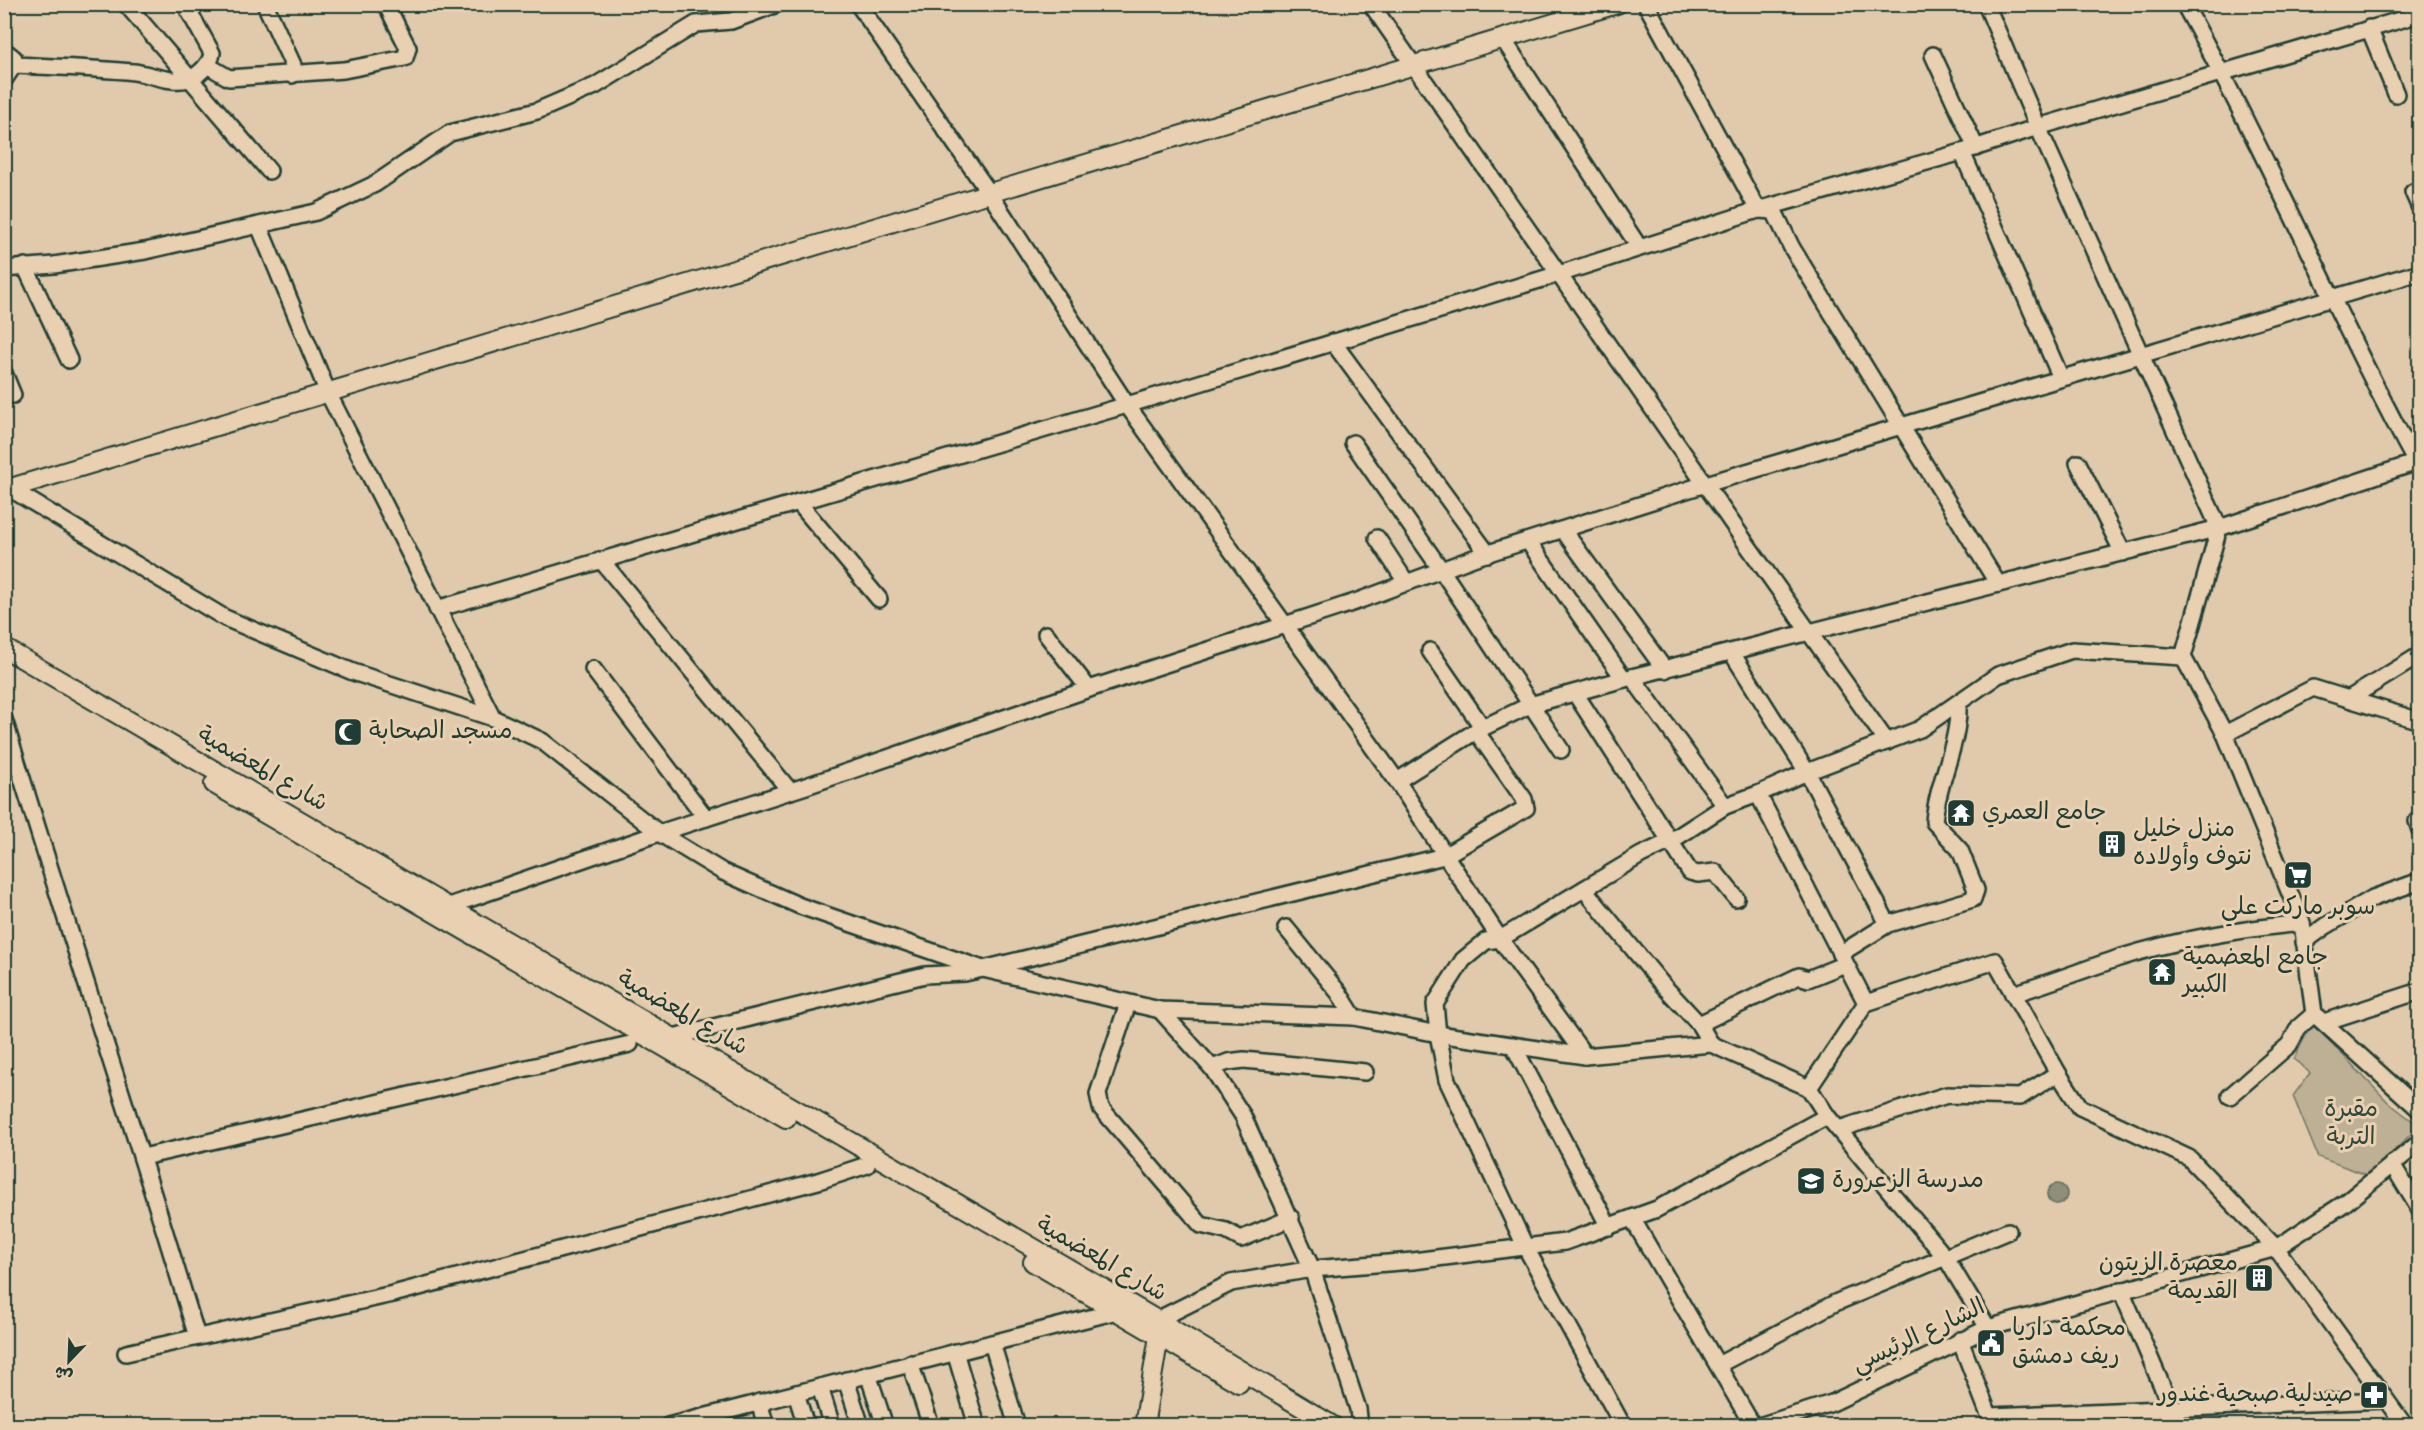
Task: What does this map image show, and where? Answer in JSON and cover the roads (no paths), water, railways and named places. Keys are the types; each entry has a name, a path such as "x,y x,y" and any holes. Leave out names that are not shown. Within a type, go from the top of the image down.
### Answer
{"main road":[{"path":"6,488 1617,4"},
{"name":"شارع المعضمية","path":"4,648 867,1165 1117,1311 1158,1328 1333,1425"},
{"name":"شارع المعضمية","path":"4,662 426,900 449,906 673,1037 1158,1328 1310,1425"},
{"path":"1144,1425 1158,1328"}],"street":[{"path":"126,4 269,171"},
{"path":"14,66 136,72 174,79 189,79 207,65 212,53 184,4"},
{"path":"265,4 293,65 292,75"},
{"path":"207,65 229,78 344,70 405,58 408,48 386,4"},
{"path":"4,268 54,266 145,251 316,212 365,188 450,133 537,111 595,86 696,24 731,21 777,4"},
{"path":"858,4 990,194 1127,405 1397,781 1500,939 1585,1056"},
{"path":"1371,4 1705,485 1887,742"},
{"path":"1646,4 1758,210"},
{"path":"1986,4 2038,127 2219,528 2182,657 2225,734 2302,923 2319,1018 2420,1110"},
{"path":"1397,781 1480,730 1530,705 2219,528 2418,464 2331,299 2222,72 2184,4"},
{"path":"437,609 1127,405 1559,274 1758,210 1969,150 2038,127 2420,14"},
{"path":"2369,28 2396,94"},
{"path":"1503,39 1639,247"},
{"path":"4,50 14,58 14,66 4,80"},
{"path":"1933,55 2061,378"},
{"path":"2413,192 2420,208"},
{"path":"1758,210 1774,211 1792,248 1998,584"},
{"path":"259,226 328,393 493,718"},
{"path":"25,266 69,360"},
{"path":"449,906 658,833 1285,625 1528,541 1705,485 2420,272"},
{"path":"1333,342 1488,554"},
{"path":"4,373 13,395"},
{"path":"1353,442 1561,750"},
{"path":"2078,463 2123,553"},
{"path":"6,488 225,618 353,672 493,718 542,741 658,833 723,872 800,906 983,969 1160,1010 1354,1017 1437,1034 1585,1056 1711,1044 1809,1088 1827,1116 1946,1258 1988,1328"},
{"path":"798,502 879,599"},
{"path":"1563,530 1665,670"},
{"path":"1377,538 1406,582"},
{"path":"1528,541 1725,806"},
{"path":"601,560 790,791"},
{"path":"1046,634 1089,689"},
{"path":"1623,1425 1526,1248 1446,1080 1437,1034 1436,1004 1463,960 1486,941 1500,939 1584,888 1671,841 1725,806 1920,729 1998,675 2072,650 2182,657"},
{"path":"673,1037 926,975 965,973 983,969 1444,856 1526,808 1524,799 1430,651"},
{"path":"1732,653 1807,772 1888,924"},
{"path":"2350,698 2420,655"},
{"path":"593,669 706,818"},
{"path":"2225,734 2313,688 2420,721"},
{"path":"1575,693 1690,872 1698,874 1714,872 1736,898"},
{"path":"1699,1024 1799,976 1808,979 1843,959 1888,924 1972,899 1976,895 1959,850 1934,822 1936,801 1959,723 1958,703"},
{"path":"4,718 55,889 143,1157 197,1337"},
{"path":"1758,794 1866,1003"},
{"path":"2420,821 2417,821 2420,830"},
{"path":"2304,942 2373,898 2420,881"},
{"path":"1584,888 1661,983 1699,1024 1711,1044"},
{"path":"2013,994 2123,957 2268,927 2302,923"},
{"path":"1286,928 1340,993 1354,1017"},
{"path":"1809,1088 1866,1003 1995,961 2058,1073 2080,1107 2189,1158 2276,1248 2405,1425"},
{"path":"2230,1096 2289,1045 2300,1027 2319,1018 2420,991"},
{"path":"1128,1003 1098,1094 1101,1108 1202,1225 1226,1231 1241,1239 1291,1218"},
{"path":"1160,1010 1212,1068 1244,1116 1312,1269 1358,1409 1359,1425"},
{"path":"143,1157 630,1044"},
{"path":"1513,1046 1609,1227"},
{"path":"1212,1068 1228,1062 1244,1060 1365,1072"},
{"path":"1839,1129 1947,1095 2020,1097 2058,1073"},
{"path":"1158,1328 1231,1283 1312,1269 1413,1261 1565,1242 1657,1209 1827,1116"},
{"name":"الشارع الرئيسي","path":"1759,1425 1832,1403 1988,1328 2276,1248 2344,1203 2420,1142"},
{"path":"2392,1164 2420,1210"},
{"path":"126,1353 393,1294 806,1184 867,1165"},
{"path":"1632,1218 1753,1425"},
{"path":"1718,1365 1835,1303 2008,1231"},
{"path":"2121,1290 2179,1425"},
{"path":"668,1425 729,1418 759,1402 1117,1311"},
{"path":"1960,1340 1992,1421 2174,1409 2386,1401"},
{"path":"992,1343 1017,1425"},
{"path":"956,1352 977,1425"},
{"path":"910,1363 931,1425"},
{"path":"868,1374 885,1425"},
{"path":"846,1380 861,1425"},
{"path":"820,1387 832,1425"},
{"path":"796,1393 806,1425"},
{"path":"759,1402 766,1425"}],"place":[{"name":"مسجد الصحابة","path":"348,732"},
{"name":"جامع العمري","path":"1961,813"},
{"name":"منزل خليل نتوف وأولاده","path":"2112,844"},
{"name":"سوبر ماركت علي","path":"2298,875"},
{"name":"جامع المعضمية الكبير","path":"2162,972"},
{"name":"مدرسة الزعرورة","path":"1811,1181"},
{"name":"معصرة الزيتون القديمة","path":"2259,1278"},
{"name":"محكمة داريا ريف دمشق","path":"1991,1343"},
{"name":"صيدلية صبحية غندور","path":"2374,1395"}],"park label":[{"name":"مقبرة التربة","path":"2351,1124"}]}
